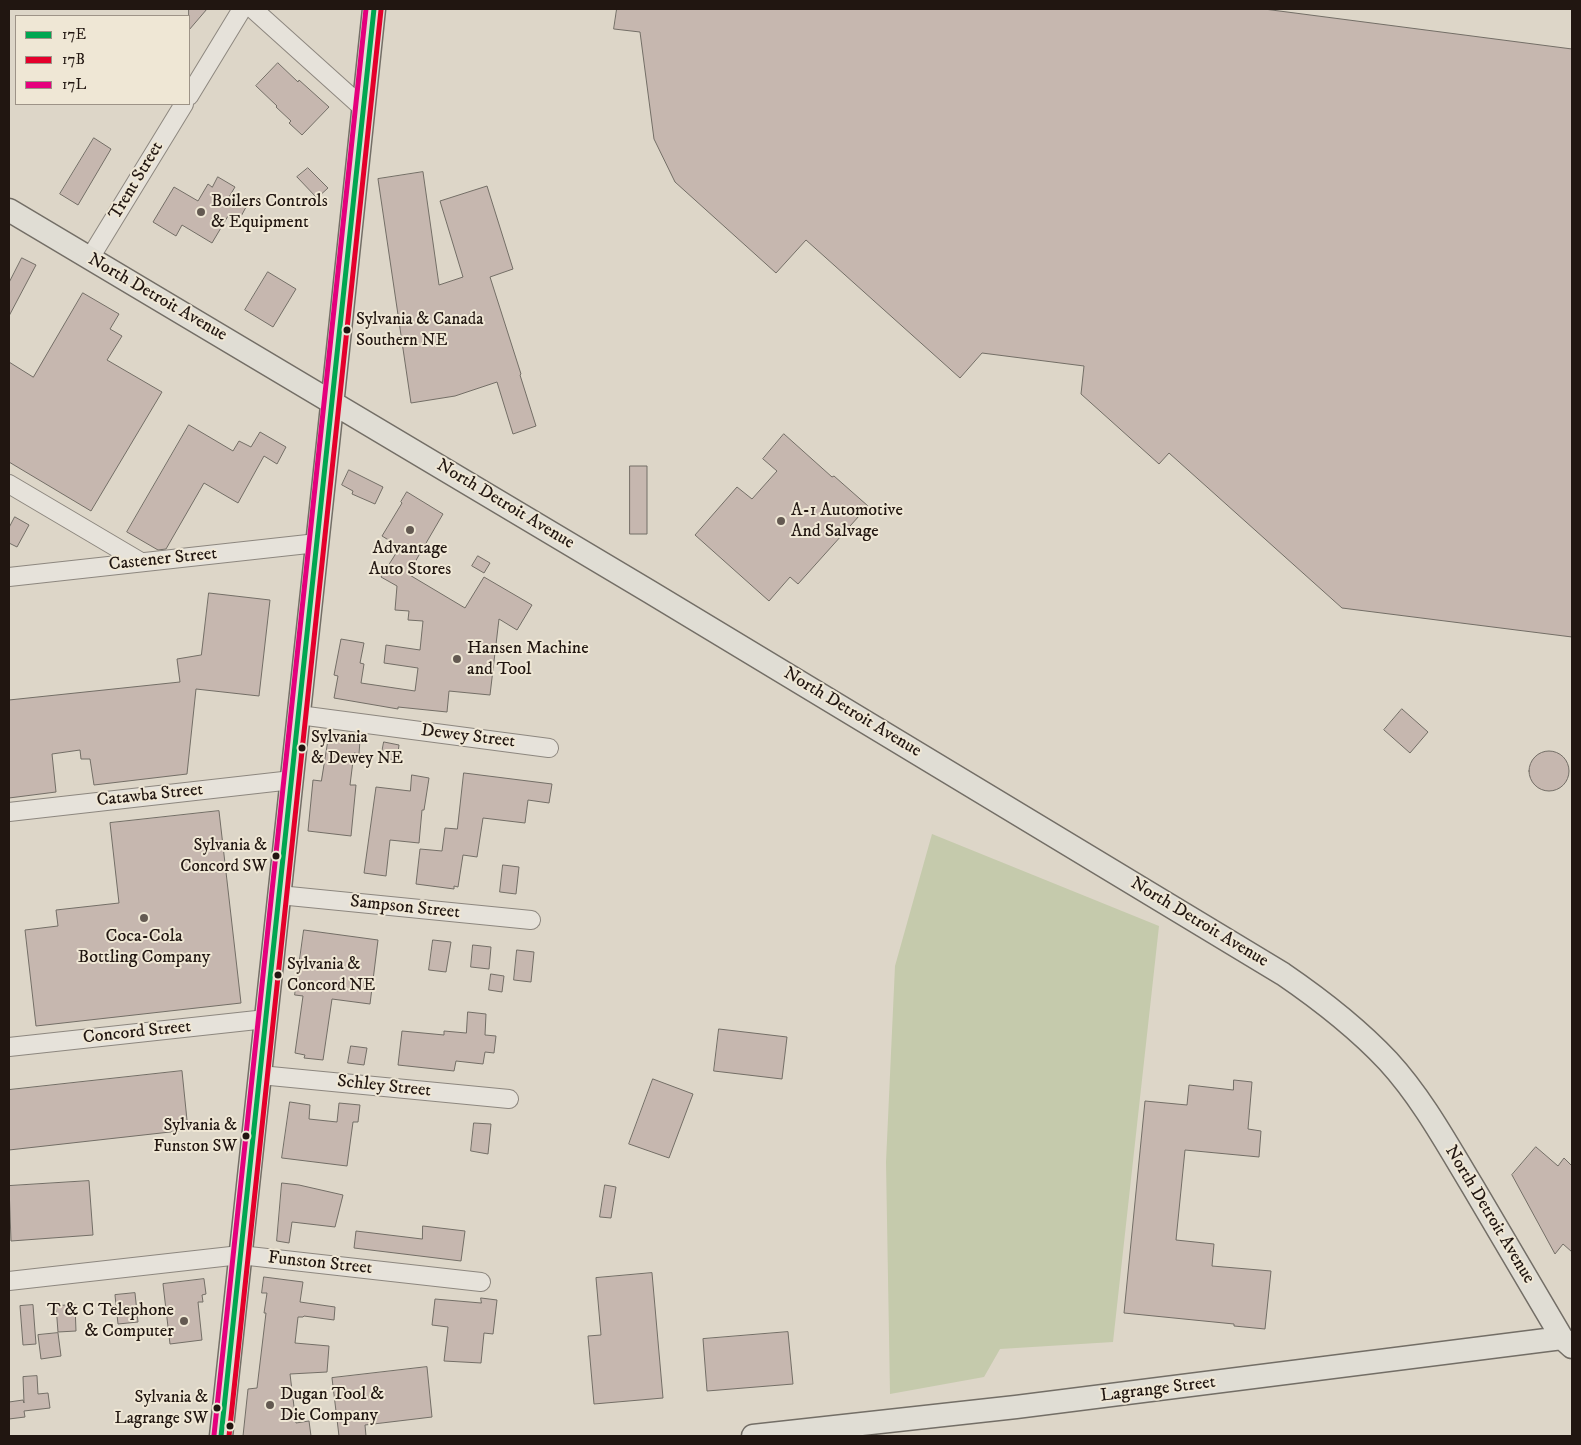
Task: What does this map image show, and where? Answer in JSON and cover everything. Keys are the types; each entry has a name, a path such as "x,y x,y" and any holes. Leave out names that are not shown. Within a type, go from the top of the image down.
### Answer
{"main road":[{"path":"221,1436 374,9"},
{"name":"North Detroit Avenue","path":"9,210 1007,805 1283,974 1312,994 1365,1038 1407,1083 1448,1145 1567,1342"},
{"name":"Lagrange Street","path":"753,1436 1567,1342"}],"street":[{"path":"190,94 242,9"},
{"path":"253,9 364,108"},
{"name":"Trent Street","path":"90,258 183,105"},
{"path":"9,484 141,562"},
{"name":"Castener Street","path":"9,577 317,543"},
{"name":"Dewey Street","path":"299,715 549,748"},
{"name":"Catawba Street","path":"9,812 292,780"},
{"name":"Sampson Street","path":"279,895 531,920"},
{"name":"Concord Street","path":"9,1047 266,1019"},
{"name":"Schley Street","path":"260,1075 509,1099"},
{"name":"Funston Street","path":"9,1282 240,1255 482,1282"}],"green space":[{"path":"932,834 1159,926 1113,1342 1000,1349 984,1377 890,1394 886,1162 895,966"}],"building":[{"path":"189,9 207,9 190,29"},
{"path":"617,9 1264,9 1572,49 1572,637 1342,608 1169,453 1159,464 1081,394 1084,366 982,353 960,378 806,240 776,273 675,182 654,139 640,32 614,29"},
{"path":"278,63 329,107 302,135 289,123 291,121 277,106 256,86"},
{"path":"94,138 111,149 78,205 60,194"},
{"path":"308,168 328,188 317,198 297,177"},
{"path":"423,172 439,285 463,277 440,201 487,186 513,269 490,277 536,426 513,434 497,382 455,396 411,403 378,179"},
{"name":"Boilers Controls & Equipment","path":"218,177 235,187 229,197 246,207 238,222 228,216 212,243 182,225 176,236 153,222 174,187 198,201 208,184 212,187"},
{"path":"22,258 36,265 9,316 9,283"},
{"path":"268,272 296,289 273,327 245,310"},
{"path":"83,293 119,314 110,329 122,336 107,360 162,392 91,511 9,462 9,362 33,377"},
{"path":"189,425 233,451 239,441 251,447 260,432 286,447 277,464 264,456 238,503 204,483 166,549 158,550 127,532"},
{"name":"A-1 Automotive And Salvage","path":"784,434 868,506 798,584 790,577 769,601 695,535 737,487 752,499 777,471 763,459"},
{"path":"630,466 647,466 647,534 630,534"},
{"path":"349,470 383,487 375,504 352,494 353,491 342,485"},
{"path":"407,492 443,514 408,574 465,608 484,577 532,605 517,630 499,619 490,695 449,691 447,712 398,707 398,709 334,698 338,676 334,675 341,639 364,643 360,663 364,664 361,683 415,691 418,668 384,663 386,645 420,650 423,621 408,620 409,611 395,610 397,586 381,577 400,547 382,536"},
{"path":"15,517 29,525 17,547 9,543 9,528"},
{"path":"478,556 490,563 484,573 472,566"},
{"path":"209,593 270,600 259,696 196,689 187,774 94,785 90,759 81,759 80,750 52,754 56,792 9,798 9,700 180,682 177,659 201,655"},
{"path":"1402,709 1428,732 1410,753 1384,730"},
{"path":"329,736 360,740 359,754 354,753 350,785 356,785 351,836 308,831 313,780 321,781"},
{"path":"384,742 399,745 397,760 381,758"},
{"path":"1549,751 1563,757 1569,771 1563,785 1549,791 1535,785 1529,771 1535,757"},
{"path":"464,773 552,784 549,803 528,800 525,823 483,818 477,857 463,855 458,887 454,886 454,889 416,884 420,849 442,851 445,828 457,829"},
{"path":"412,775 429,778 424,810 422,810 419,843 390,840 386,876 364,873 376,787 410,791"},
{"name":"Coca-Cola Bottling Company","path":"219,811 241,1003 36,1026 25,930 58,926 56,910 119,903 110,823"},
{"path":"503,865 519,867 516,894 500,892"},
{"path":"304,930 378,940 370,1004 332,999 323,1060 304,1058 305,1055 295,1053 303,996 295,995"},
{"path":"433,940 451,942 446,972 429,970"},
{"path":"473,945 491,947 489,969 471,967"},
{"path":"517,950 534,952 531,982 514,980"},
{"path":"491,974 504,976 502,992 489,990"},
{"path":"468,1012 486,1014 485,1035 496,1036 494,1053 485,1052 483,1064 456,1061 454,1071 398,1065 402,1031 444,1035 444,1031 466,1033"},
{"path":"719,1029 787,1037 782,1079 714,1071"},
{"path":"351,1046 367,1048 364,1065 348,1063"},
{"path":"182,1071 188,1130 9,1150 9,1090"},
{"path":"653,1079 693,1094 669,1158 629,1144"},
{"path":"1234,1080 1252,1082 1248,1129 1261,1131 1259,1157 1185,1150 1176,1240 1214,1244 1212,1266 1271,1271 1265,1329 1124,1313 1145,1101 1187,1105 1189,1085 1233,1090"},
{"path":"290,1102 310,1105 309,1119 337,1122 339,1103 360,1105 358,1122 353,1122 347,1166 282,1158"},
{"path":"474,1123 491,1124 488,1154 471,1151"},
{"path":"1536,1147 1558,1166 1564,1158 1572,1166 1572,1252 1563,1244 1555,1254 1512,1175"},
{"path":"89,1181 93,1235 11,1241 9,1186"},
{"path":"282,1183 343,1195 335,1227 292,1222 289,1243 277,1241"},
{"path":"605,1185 616,1187 611,1218 600,1217"},
{"path":"423,1226 465,1231 461,1261 354,1248 356,1231 422,1239"},
{"path":"652,1273 663,1398 594,1404 588,1336 601,1335 596,1278"},
{"path":"264,1277 303,1282 300,1302 335,1307 334,1320 298,1317 295,1343 329,1346 327,1372 290,1374 296,1423 309,1421 311,1436 243,1436 248,1389 257,1388 266,1313 264,1313 267,1293 262,1293"},
{"name":"T & C Telephone & Computer","path":"204,1279 206,1294 202,1295 203,1302 198,1302 202,1340 170,1344 163,1284"},
{"path":"135,1293 138,1322 118,1324 115,1295"},
{"path":"481,1298 497,1300 493,1334 484,1333 481,1363 444,1361 448,1327 432,1325 435,1299 481,1303"},
{"path":"33,1305 36,1344 23,1345 20,1306"},
{"path":"75,1305 76,1331 58,1332 56,1306"},
{"path":"788,1332 793,1384 707,1391 703,1339"},
{"path":"58,1333 61,1356 41,1359 38,1335"},
{"path":"427,1367 432,1417 365,1425 366,1436 339,1436 332,1378"},
{"path":"37,1376 38,1394 48,1393 50,1408 24,1411 25,1417 9,1419 9,1402 23,1400 24,1403 23,1377"}],"transit line":[{"name":"17L","path":"214,1435 366,9"},
{"name":"17E","path":"221,1436 374,9"},
{"name":"17B","path":"229,1436 381,10"}],"place":[{"name":"Boilers Controls & Equipment","path":"201,212"},
{"name":"Sylvania & Canada Southern NE","path":"347,330"},
{"name":"A-1 Automotive And Salvage","path":"781,521"},
{"name":"Advantage Auto Stores","path":"410,530"},
{"name":"Hansen Machine and Tool","path":"457,659"},
{"name":"Sylvania & Dewey NE","path":"302,748"},
{"name":"Sylvania & Concord SW","path":"276,856"},
{"name":"Coca-Cola Bottling Company","path":"144,918"},
{"name":"Sylvania & Concord NE","path":"278,975"},
{"name":"Sylvania & Funston SW","path":"246,1136"},
{"name":"T & C Telephone & Computer","path":"184,1321"},
{"name":"Dugan Tool & Die Company","path":"270,1405"},
{"name":"Sylvania & Lagrange SW","path":"217,1408"}]}
